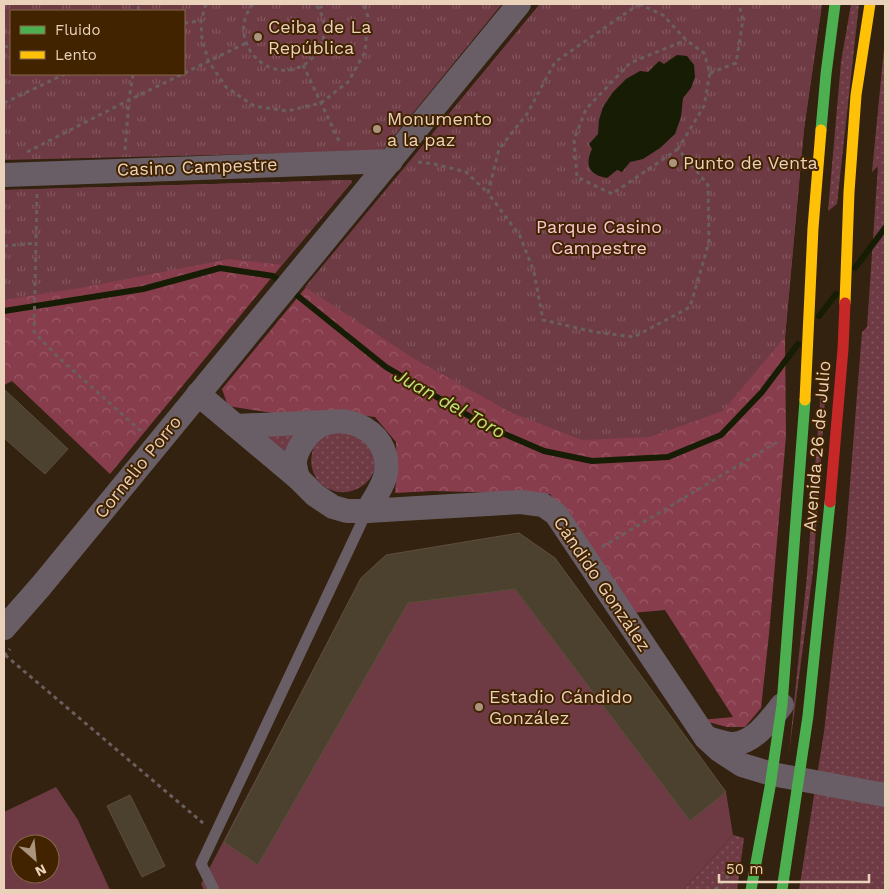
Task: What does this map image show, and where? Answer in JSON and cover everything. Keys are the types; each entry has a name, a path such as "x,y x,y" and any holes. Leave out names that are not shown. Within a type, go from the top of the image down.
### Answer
{"main road":[{"name":"Avenida 26 de Julio","path":"751,890 772,774 782,705 806,388 813,228 826,74 835,4"},
{"name":"Avenida 26 de Julio","path":"782,890 810,706 830,505 843,349 849,192 856,95 870,4"}],"street":[{"path":"391,160 519,4"},
{"name":"Casino Campestre","path":"4,174 391,160"},
{"name":"Cornelio Porro","path":"4,628 391,160"},
{"name":"Cándido González","path":"198,394 298,478 315,495 333,507 347,511 367,511 521,502 543,504 556,514 706,738 719,750 742,764 772,774 885,794"},
{"path":"236,426 347,421 362,425 374,435 383,448 386,463 385,478 367,511"},
{"path":"298,478 295,463 298,449 316,427 333,422"},
{"path":"706,738 734,744 750,738 766,726 782,705"}],"lane":[{"path":"214,890 201,864 367,511"}],"path":[{"path":"138,10 139,4"},
{"path":"206,4 201,21 202,40 209,62 226,87 254,106 288,111 321,103 348,82 365,52 368,17 364,4"},
{"path":"253,4 244,19 243,31 246,43 252,54 262,64 275,69 290,70 303,65 314,57 322,44 325,31 323,17 315,4"},
{"path":"319,8 328,4"},
{"path":"488,193 499,149 526,114 556,62 639,4 663,15 686,40 704,53 710,73 704,106 678,149 612,194 577,177 574,140 586,109 630,63 686,40"},
{"path":"710,73 736,63 743,20 739,4"},
{"path":"185,24 201,21"},
{"path":"185,73 246,43"},
{"path":"303,65 340,144"},
{"path":"4,103 63,75"},
{"path":"123,170 133,75"},
{"path":"26,152 182,75"},
{"path":"391,160 434,164 466,172 488,193 520,236 534,272 543,320 595,332 634,337 690,307 709,242 708,185 678,149"},
{"path":"38,189 34,332 59,358 156,445"},
{"path":"4,246 36,243"},
{"path":"584,557 786,436"},
{"path":"6,654 215,834"},
{"path":"715,890 731,873"}],"green space":[{"path":"4,4 502,4 382,151 4,160"},
{"name":"Parque Casino Campestre","path":"540,4 822,4 804,129 785,337 786,436 769,634 761,708 745,727 727,727 701,720 733,717 665,610 631,613 593,550 550,494 433,491 395,493 397,470 396,442 375,417 342,413 285,415 228,406 222,389"},
{"name":"Parque Casino Campestre","path":"540,4 822,4 804,129 785,337 723,411 650,437 582,440 512,413 413,358 305,287"},
{"path":"851,4 859,4 837,204 828,211 841,62"},
{"path":"885,38 885,890 799,890 824,732 846,534 862,332 867,327 878,166 872,172"},
{"path":"351,180 352,182 110,474 12,381 4,385 4,190"},
{"path":"351,180 352,182 282,265 229,259 86,287 4,300 4,190"},
{"path":"827,371 813,571 789,753 807,575 822,376"},
{"path":"343,428 370,443 375,466 369,480 364,485 357,489 342,492 327,488 321,483 316,478 311,464 313,449 322,436"},
{"path":"296,434 282,457 259,436"},
{"name":"Estadio Cándido González","path":"519,533 555,558 726,792 733,835 683,890 204,890 201,884 361,578 386,555"},
{"path":"56,787 78,820 110,890 4,890 4,812"},
{"path":"733,835 744,838 737,890 683,890"}],"shaded area":[{"path":"677,55 687,56 694,65 695,77 691,88 683,98 681,117 675,134 660,148 643,159 630,162 622,172 617,170 607,178 596,175 589,165 592,149 589,144 598,134 599,120 603,107 613,92 626,79 640,71 648,72 659,61 664,64"}],"building":[{"path":"5,390 68,449 45,474 4,438"},
{"path":"519,533 555,558 726,792 690,821 515,589 408,603 258,865 224,842 361,578 386,555"},
{"path":"130,795 165,866 142,877 107,806"}],"waterway":[{"name":"Juan del Toro","path":"855,268 885,228"},
{"name":"Juan del Toro","path":"4,311 143,289 220,268 273,276 386,367 486,426 544,451 592,461 668,457 721,435 762,392 798,344"},
{"name":"Juan del Toro","path":"819,316 836,294"}],"traffic: fast":[{"path":"821,130 835,4"},
{"path":"751,890 770,787 782,705 805,400"},
{"path":"782,890 808,716 830,502"}],"traffic: slow":[{"path":"845,303 849,192 856,95 870,4"},
{"path":"805,400 813,228 821,130"}],"traffic: jam":[{"path":"830,502 845,303"}],"place":[{"name":"Ceiba de La República","path":"258,37"},
{"name":"Monumento a la paz","path":"377,129"},
{"name":"Punto de Venta","path":"673,163"},
{"name":"Estadio Cándido González","path":"479,707"}]}
